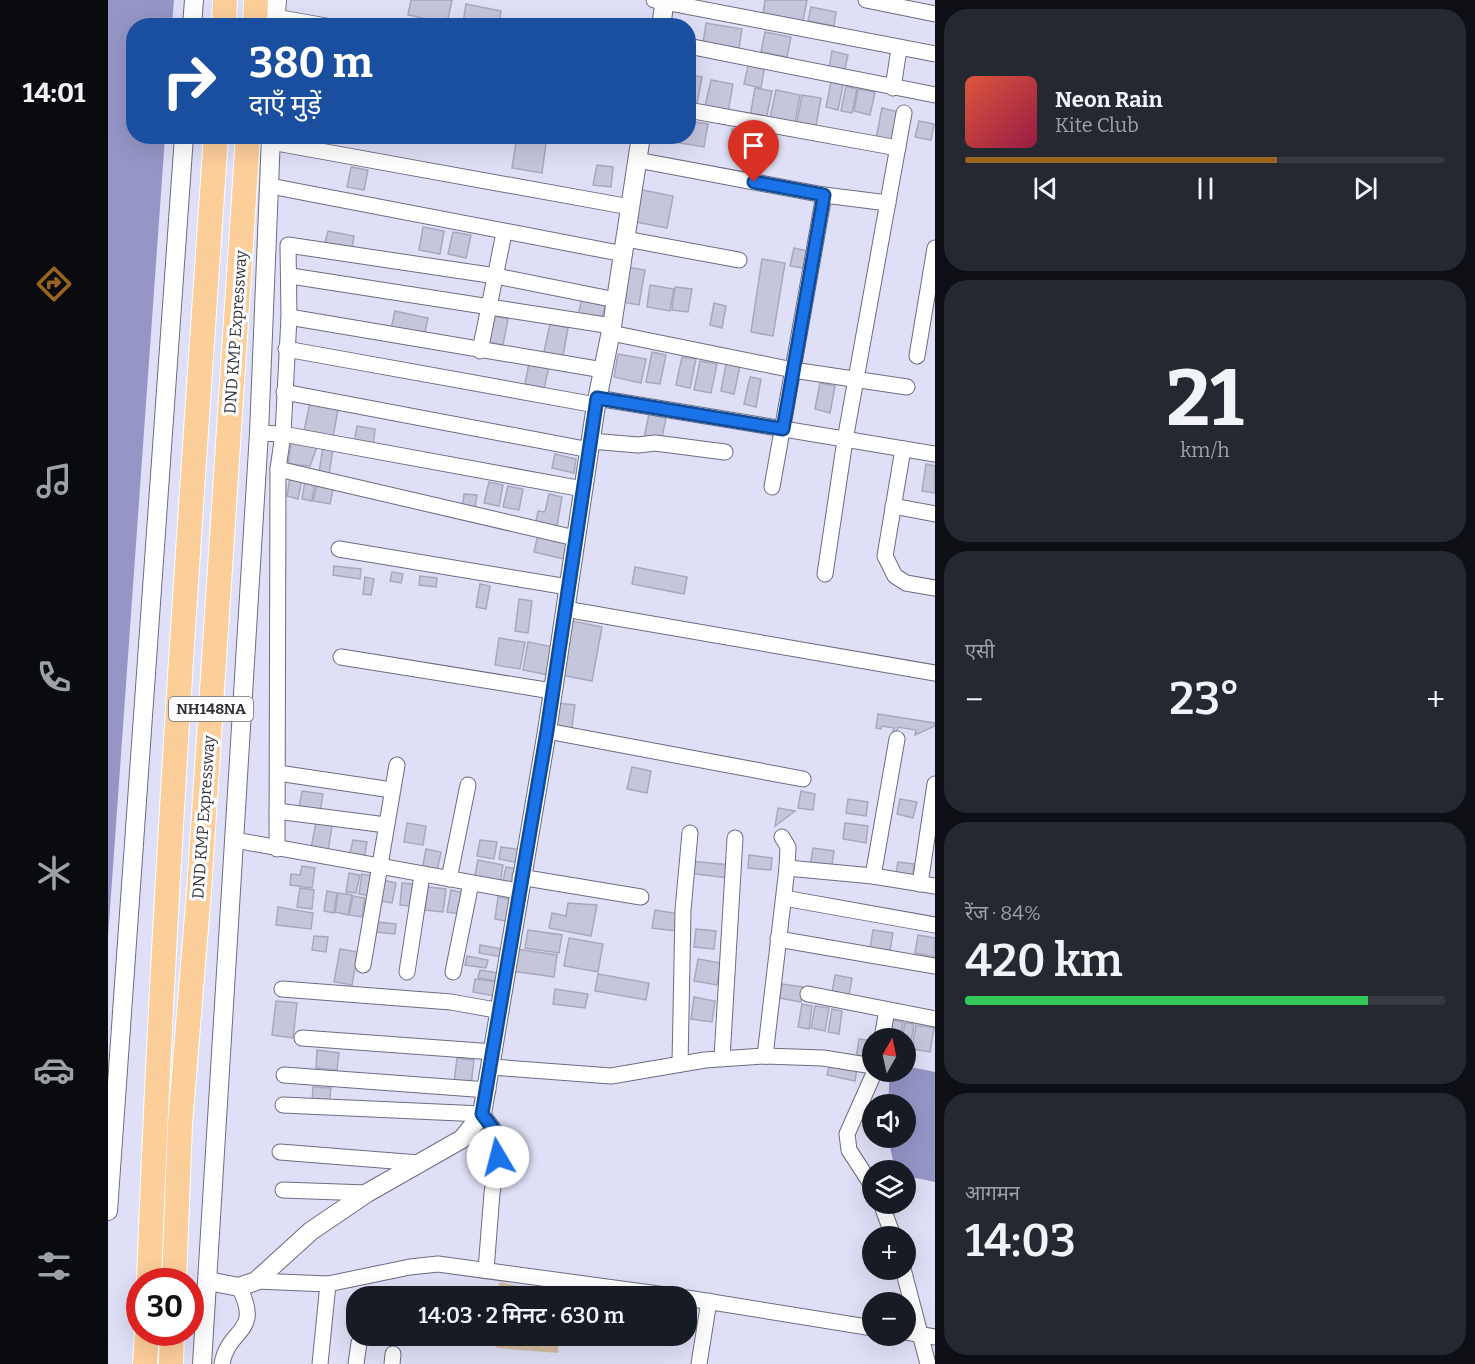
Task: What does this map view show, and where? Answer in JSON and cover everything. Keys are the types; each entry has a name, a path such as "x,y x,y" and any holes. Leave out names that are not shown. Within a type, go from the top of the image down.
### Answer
{"highway":[{"path":"224,18 225,0"},
{"path":"256,0 270,17"},
{"name":"DND KMP Expressway","path":"149,1268 181,641 215,144"},
{"name":"DND KMP Expressway","path":"174,1268 180,1124 262,144"},
{"path":"146,1364 147,1346"},
{"path":"171,1364 172,1346"}],"street":[{"path":"193,18 194,0"},
{"path":"866,0 935,14"},
{"path":"661,18 661,1 899,49 935,54"},
{"path":"696,47 935,95"},
{"path":"893,88 899,49"},
{"path":"696,111 898,148"},
{"path":"825,574 845,440 904,113"},
{"path":"108,1211 183,144"},
{"path":"202,1364 259,433 270,186 264,144"},
{"path":"295,144 630,207"},
{"path":"248,1284 311,1232 367,1193 462,1139 482,1114 501,1011 519,884 547,731 596,401 612,329 640,144"},
{"path":"637,160 824,195 888,203"},
{"path":"270,186 504,233 739,260"},
{"path":"772,487 824,195"},
{"path":"480,351 504,233"},
{"path":"277,849 278,469 283,434 289,317 288,245 496,276 616,300"},
{"path":"917,356 935,248"},
{"path":"267,260 290,270 612,329 793,370 907,387"},
{"path":"289,317 603,370"},
{"path":"286,349 596,401 935,454"},
{"path":"284,392 591,445 656,443 725,452"},
{"path":"259,433 283,434 583,489"},
{"path":"903,449 885,556 890,569 906,582 935,588"},
{"path":"278,469 575,538"},
{"path":"893,506 935,514"},
{"path":"339,549 568,587"},
{"path":"565,609 935,673"},
{"path":"341,657 552,692"},
{"path":"547,731 803,779"},
{"path":"873,876 897,739"},
{"path":"363,965 397,765"},
{"path":"278,773 392,790"},
{"path":"787,868 873,876 928,885 935,784"},
{"path":"449,879 468,785"},
{"path":"277,811 386,825"},
{"path":"680,1064 683,910 690,833"},
{"path":"765,1056 787,868 788,847 782,837"},
{"path":"722,1058 735,838"},
{"path":"235,840 471,883 519,884 641,897"},
{"path":"407,972 422,875"},
{"path":"453,972 471,883"},
{"path":"784,898 935,925"},
{"path":"778,939 935,966"},
{"path":"282,989 451,1002 501,1011"},
{"path":"808,994 935,1019"},
{"path":"884,1028 887,1010"},
{"path":"302,1038 611,1076 722,1058 765,1056 823,1058 862,1064"},
{"path":"284,1075 488,1090"},
{"path":"862,1170 849,1150 847,1134 870,1082"},
{"path":"283,1105 482,1114"},
{"path":"482,1114 501,1139 492,1193 486,1269"},
{"path":"280,1152 419,1163"},
{"path":"283,1190 367,1193"},
{"path":"208,1281 248,1284 328,1284 438,1264 604,1286"},
{"path":"907,1280 929,1336 928,1364"},
{"path":"222,1364 224,1353 245,1328 249,1307 248,1284"},
{"path":"320,1364 328,1284"},
{"path":"697,1299 862,1326"},
{"path":"699,1364 710,1301"},
{"path":"356,1364 359,1346"}],"shaded area":[{"path":"500,1282 518,1286 498,1286"},
{"path":"496,1346 558,1346 558,1353 497,1348"}],"water":[{"path":"108,0 174,0 173,18 126,18 126,144 165,144 108,937"},
{"path":"916,1068 935,1072 935,1182 916,1178 916,1160 893,1160 890,1148 916,1148 916,1094 889,1094 889,1082 916,1082"}],"building":[{"path":"411,0 452,0 448,18 423,18 408,15"},
{"path":"765,0 807,0 803,21 763,13"},
{"path":"466,4 501,11 500,18 464,18"},
{"path":"811,7 836,12 834,26 808,21"},
{"path":"706,23 742,29 739,48 703,43"},
{"path":"765,32 791,37 787,57 761,52"},
{"path":"832,51 848,55 843,77 828,74"},
{"path":"749,61 765,64 761,88 744,84"},
{"path":"696,76 702,77 696,103"},
{"path":"711,80 733,84 728,112 705,107"},
{"path":"831,82 843,85 838,110 826,107"},
{"path":"846,86 857,89 852,113 841,111"},
{"path":"755,88 772,91 766,120 750,117"},
{"path":"858,89 875,92 870,115 854,111"},
{"path":"776,90 800,95 795,123 770,118"},
{"path":"802,95 821,98 816,126 797,122"},
{"path":"882,108 899,112 893,142 876,139"},
{"path":"919,121 934,124 931,140 915,137"},
{"path":"696,122 708,124 704,147 686,144 696,144"},
{"path":"732,129 749,131 747,152 730,150"},
{"path":"516,144 546,144 542,173 512,168"},
{"path":"597,165 613,167 611,187 593,185"},
{"path":"351,167 368,170 364,190 347,187"},
{"path":"642,190 673,196 667,228 636,222"},
{"path":"423,227 444,231 440,254 419,250"},
{"path":"328,231 354,236 352,248 325,243"},
{"path":"453,232 471,235 466,258 448,254"},
{"path":"794,248 812,252 808,269 790,266"},
{"path":"762,259 785,263 773,336 751,332"},
{"path":"627,267 645,270 639,305 622,302"},
{"path":"650,285 674,289 670,311 647,307"},
{"path":"675,287 692,289 688,312 672,310"},
{"path":"582,297 606,302 601,321 578,316"},
{"path":"714,303 726,306 722,328 710,325"},
{"path":"395,311 428,318 424,336 391,329"},
{"path":"493,316 508,319 503,345 488,342"},
{"path":"550,324 568,328 563,356 544,352"},
{"path":"652,352 666,355 660,384 646,382"},
{"path":"618,354 646,359 641,383 614,377"},
{"path":"682,357 696,359 690,388 676,385"},
{"path":"700,361 717,364 711,393 694,390"},
{"path":"529,363 549,367 544,388 525,384"},
{"path":"726,364 740,366 734,394 721,391"},
{"path":"750,377 761,379 756,407 744,404"},
{"path":"820,383 835,386 830,413 815,409"},
{"path":"310,403 338,409 333,437 304,431"},
{"path":"649,414 666,418 661,442 644,438"},
{"path":"357,426 375,429 373,447 354,444"},
{"path":"292,439 318,444 310,466 288,464"},
{"path":"323,447 333,449 329,475 319,472"},
{"path":"555,454 576,459 574,473 552,468"},
{"path":"926,464 935,466 935,493 922,491"},
{"path":"290,477 302,479 298,499 287,496"},
{"path":"305,481 315,483 312,501 302,499"},
{"path":"318,481 334,485 330,504 313,501"},
{"path":"489,482 503,485 499,506 484,503"},
{"path":"508,486 523,489 519,510 503,507"},
{"path":"464,494 477,495 474,513 462,511"},
{"path":"549,494 562,497 556,531 535,526 538,511 545,512"},
{"path":"538,535 572,542 568,560 534,552"},
{"path":"334,566 361,569 360,579 333,575"},
{"path":"635,567 687,577 684,594 632,584"},
{"path":"392,572 403,574 401,583 390,581"},
{"path":"420,576 437,578 436,587 419,585"},
{"path":"365,577 374,579 371,595 363,594"},
{"path":"480,584 490,586 486,609 476,607"},
{"path":"519,599 532,601 528,633 515,631"},
{"path":"572,621 602,627 592,681 561,675"},
{"path":"499,638 525,642 520,669 495,665"},
{"path":"528,642 554,647 549,675 523,670"},
{"path":"557,703 575,705 571,733 553,731"},
{"path":"878,714 935,723 935,726 915,735 916,730 898,727 897,732 893,731 894,728 882,726 881,729 876,728"},
{"path":"632,767 651,771 647,793 627,789"},
{"path":"302,791 323,794 320,812 299,808"},
{"path":"801,791 815,794 813,810 798,808"},
{"path":"848,799 868,802 866,816 846,813"},
{"path":"900,799 917,802 913,818 897,814"},
{"path":"778,808 795,811 775,826"},
{"path":"317,817 333,820 327,857 310,854"},
{"path":"407,823 426,826 423,845 404,842"},
{"path":"845,823 868,826 866,843 843,839"},
{"path":"353,840 367,842 364,860 349,857"},
{"path":"480,840 497,842 494,859 477,856"},
{"path":"501,847 522,850 519,863 499,859"},
{"path":"813,848 834,851 831,870 810,867"},
{"path":"426,849 441,852 437,872 422,870"},
{"path":"749,855 772,858 771,870 748,868"},
{"path":"478,860 503,865 500,885 474,880"},
{"path":"690,861 730,865 728,878 688,873"},
{"path":"898,862 914,864 912,882 895,879"},
{"path":"302,866 315,868 312,888 290,885 291,874 300,875"},
{"path":"506,867 517,869 514,883 503,881"},
{"path":"349,873 360,875 356,893 346,892"},
{"path":"362,874 374,876 371,896 359,894"},
{"path":"383,880 396,883 392,903 380,901"},
{"path":"402,883 413,884 410,906 400,905"},
{"path":"428,887 446,889 443,912 425,910"},
{"path":"300,888 314,890 312,909 297,907"},
{"path":"451,890 465,893 461,914 447,912"},
{"path":"327,891 337,893 334,913 324,911"},
{"path":"338,893 352,895 348,915 335,912"},
{"path":"353,896 365,898 362,917 349,915"},
{"path":"498,897 514,900 510,922 495,919"},
{"path":"568,903 597,905 591,936 549,928 552,913 566,916"},
{"path":"278,907 313,913 311,929 276,925"},
{"path":"655,910 679,914 676,931 652,928"},
{"path":"378,922 396,924 395,934 376,932"},
{"path":"696,929 716,931 714,949 694,947"},
{"path":"528,930 562,935 559,953 525,948"},
{"path":"873,930 893,933 890,951 870,948"},
{"path":"918,935 935,938 935,957 915,953"},
{"path":"314,936 328,937 326,952 312,950"},
{"path":"569,938 603,944 598,972 564,966"},
{"path":"480,945 503,949 502,957 479,953"},
{"path":"340,949 358,952 352,985 334,982"},
{"path":"516,949 557,955 554,977 512,971"},
{"path":"467,956 488,960 486,968 465,965"},
{"path":"698,959 721,963 717,985 694,981"},
{"path":"480,970 499,973 497,981 478,978"},
{"path":"598,974 649,983 646,1000 595,991"},
{"path":"835,975 852,978 848,1001 831,999"},
{"path":"475,979 498,982 495,996 473,992"},
{"path":"782,984 803,987 801,1002 779,998"},
{"path":"555,989 588,994 585,1008 553,1004"},
{"path":"694,997 715,1001 712,1022 691,1019"},
{"path":"276,1001 297,1003 293,1038 272,1035"},
{"path":"802,1004 812,1006 809,1029 798,1027"},
{"path":"815,1006 829,1008 825,1031 811,1028"},
{"path":"832,1009 842,1011 839,1034 828,1032"},
{"path":"892,1020 903,1022 902,1028 891,1028"},
{"path":"905,1023 914,1024 913,1028 904,1028"},
{"path":"916,1025 934,1028 930,1052 916,1050"},
{"path":"859,1039 862,1039 862,1060 856,1059"},
{"path":"317,1050 339,1053 337,1070 316,1068"},
{"path":"457,1058 474,1060 471,1086 454,1083"},
{"path":"830,1063 857,1068 855,1081 827,1075"},
{"path":"313,1087 331,1088 329,1104 312,1103"}],"route":[{"path":"498,1157 501,1139 482,1114 492,1067 520,877 547,731 597,398 783,429 824,195 754,182"}]}
